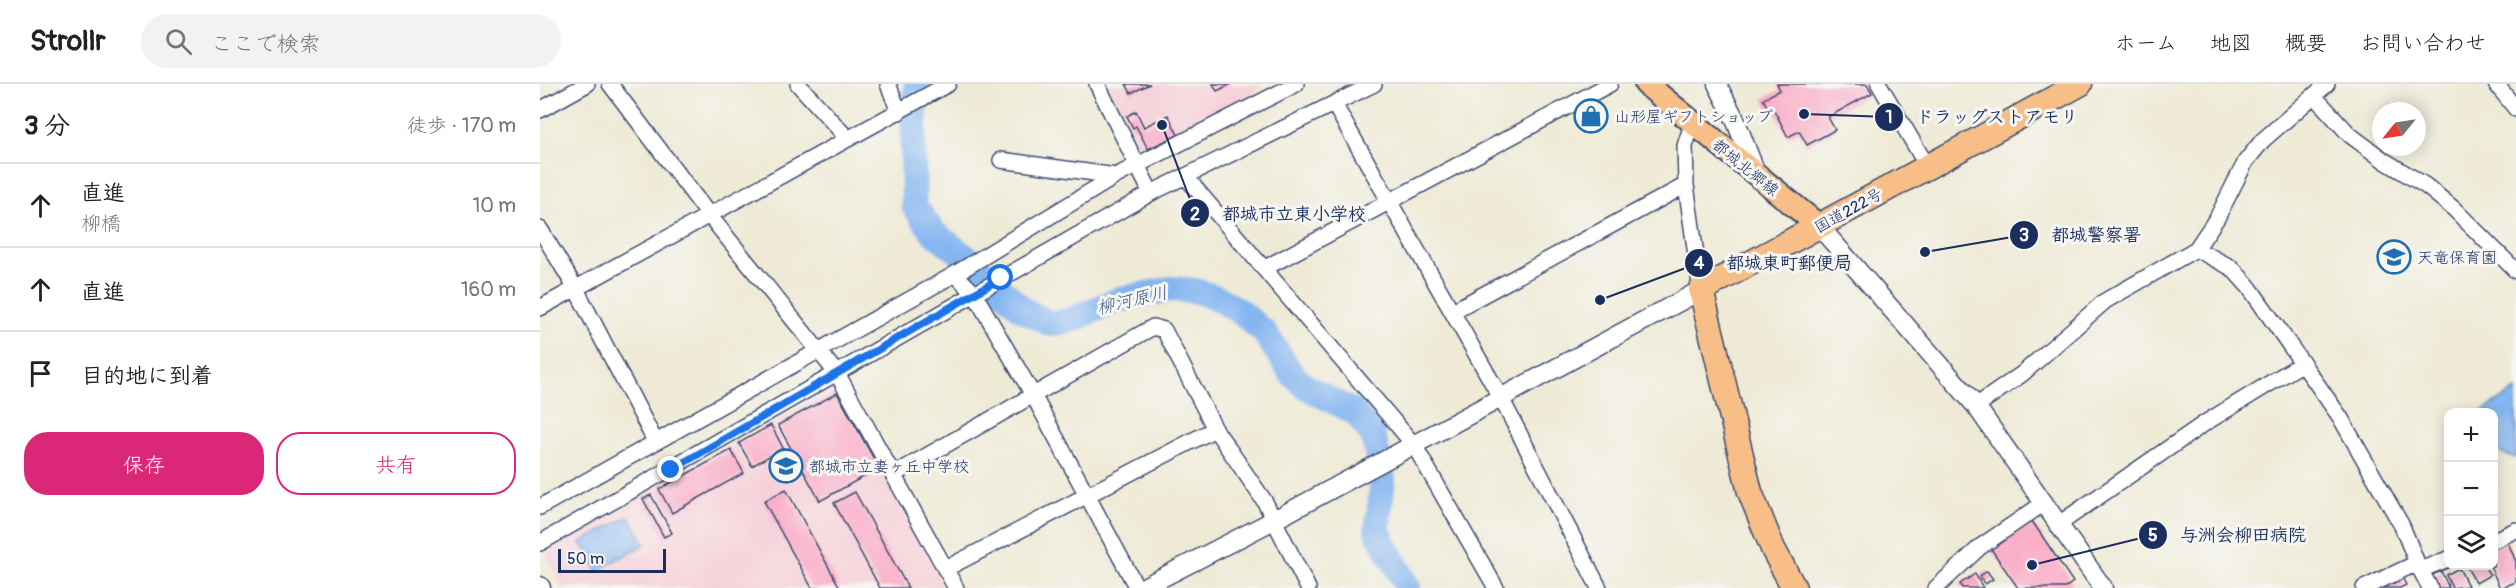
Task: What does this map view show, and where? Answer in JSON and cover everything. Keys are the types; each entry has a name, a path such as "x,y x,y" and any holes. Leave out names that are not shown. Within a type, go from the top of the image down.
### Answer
{"highway":[{"name":"国道222号","path":"1701,291 2080,84"},
{"path":"1701,291 1750,492 1773,549 1794,588"}],"main road":[{"name":"都城北郷線","path":"1646,84 1819,226"}],"street":[{"path":"540,110 587,84"},
{"path":"610,84 710,215 838,375 956,588"},
{"path":"798,84 848,139"},
{"path":"888,84 899,112"},
{"path":"540,308 948,84"},
{"path":"1096,84 1151,193"},
{"path":"540,507 956,273 1116,176 1138,167 1296,84"},
{"path":"540,543 838,375 974,293 1151,193 1374,84"},
{"path":"1265,268 1610,84"},
{"path":"1718,84 1756,173"},
{"path":"1879,84 1927,166"},
{"path":"1976,406 2022,374 2105,301 2196,249 2217,218 2246,161 2263,140 2315,97 2327,84"},
{"path":"2496,84 2516,109"},
{"path":"2315,97 2350,135 2385,161 2426,186 2454,209 2516,271"},
{"path":"1334,104 1502,398 1599,588"},
{"path":"1142,588 1274,520 1701,291 1686,185 1685,146 1692,124"},
{"path":"1001,160 1116,176"},
{"path":"1185,176 1414,445 1496,588"},
{"path":"1453,311 1686,185"},
{"path":"1819,226 1976,406 2103,588"},
{"path":"540,229 576,289 655,441"},
{"path":"2196,249 2232,268 2238,274 2303,363 2340,417 2370,468 2402,526 2418,566 2430,588"},
{"path":"956,273 974,293 1033,395 1137,588"},
{"path":"893,475 1153,327 1164,330 1215,429 1265,502 1308,588"},
{"path":"2059,524 2205,423 2303,363"},
{"path":"945,569 1215,429"},
{"path":"1936,588 1980,548 2044,503"},
{"path":"2498,538 2516,530"},
{"path":"2364,588 2418,566 2444,560"}],"shaded area":[{"path":"1105,84 1262,84 1258,86 1256,94 1141,156"},
{"name":"都城市立妻ヶ丘中学校","path":"837,386 945,588 562,588 546,555 548,546"}],"water":[{"path":"2516,390 2516,458 2498,452 2498,408 2487,408"},
{"path":"629,516 645,544 597,571 581,542"}],"building":[{"path":"1126,84 1150,84 1131,93"},
{"path":"1213,84 1231,84 1217,91"},
{"path":"1777,84 1867,84 1872,93 1828,117 1835,130 1807,145 1799,131 1788,137 1774,110 1770,112 1763,99 1780,90"},
{"path":"1136,111 1144,127 1168,115 1178,135 1148,149 1136,126 1133,128 1127,116"},
{"path":"837,393 879,468 820,501 778,425"},
{"path":"771,425 783,448 752,466 739,443"},
{"path":"731,450 744,473 672,513 659,489"},
{"path":"786,489 840,588 812,588 764,501"},
{"path":"855,492 908,588 880,588 834,503"},
{"path":"651,495 672,533 664,537 643,499"},
{"path":"2032,521 2073,582 2065,588 2018,588 1991,549"},
{"path":"2507,540 2516,562 2516,582 2500,588 2492,570 2498,570 2498,544"},
{"path":"2460,570 2468,586 2452,588 2446,575"},
{"path":"2468,570 2487,570 2490,575 2476,583"},
{"path":"1987,571 1993,579 1985,584 1980,576"},
{"path":"2441,571 2449,588 2436,588 2430,576"},
{"path":"1975,574 1983,588 1962,588 1960,584"},
{"path":"2401,575 2406,585 2400,588 2375,588"}],"waterway":[{"name":"柳河原川","path":"917,84 913,141 914,206 934,233 974,263 1022,309 1051,324 1071,320 1118,300 1170,289 1196,291 1217,298 1242,313 1264,332 1292,374 1306,387 1356,413 1373,436 1383,480 1377,530 1408,588"}],"place":[{"name":"ドラッグストアモリ","path":"1804,114"},
{"name":"山形屋ギフトショップ","path":"1591,116"},
{"name":"都城市立東小学校","path":"1162,125"},
{"name":"都城警察署","path":"1925,252"},
{"name":"天竜保育園","path":"2394,257"},
{"name":"都城東町郵便局","path":"1600,300"},
{"name":"都城市立妻ヶ丘中学校","path":"786,466"},
{"name":"与洲会柳田病院","path":"2032,565"}],"route":[{"path":"671,470 838,375 1001,278"}]}
